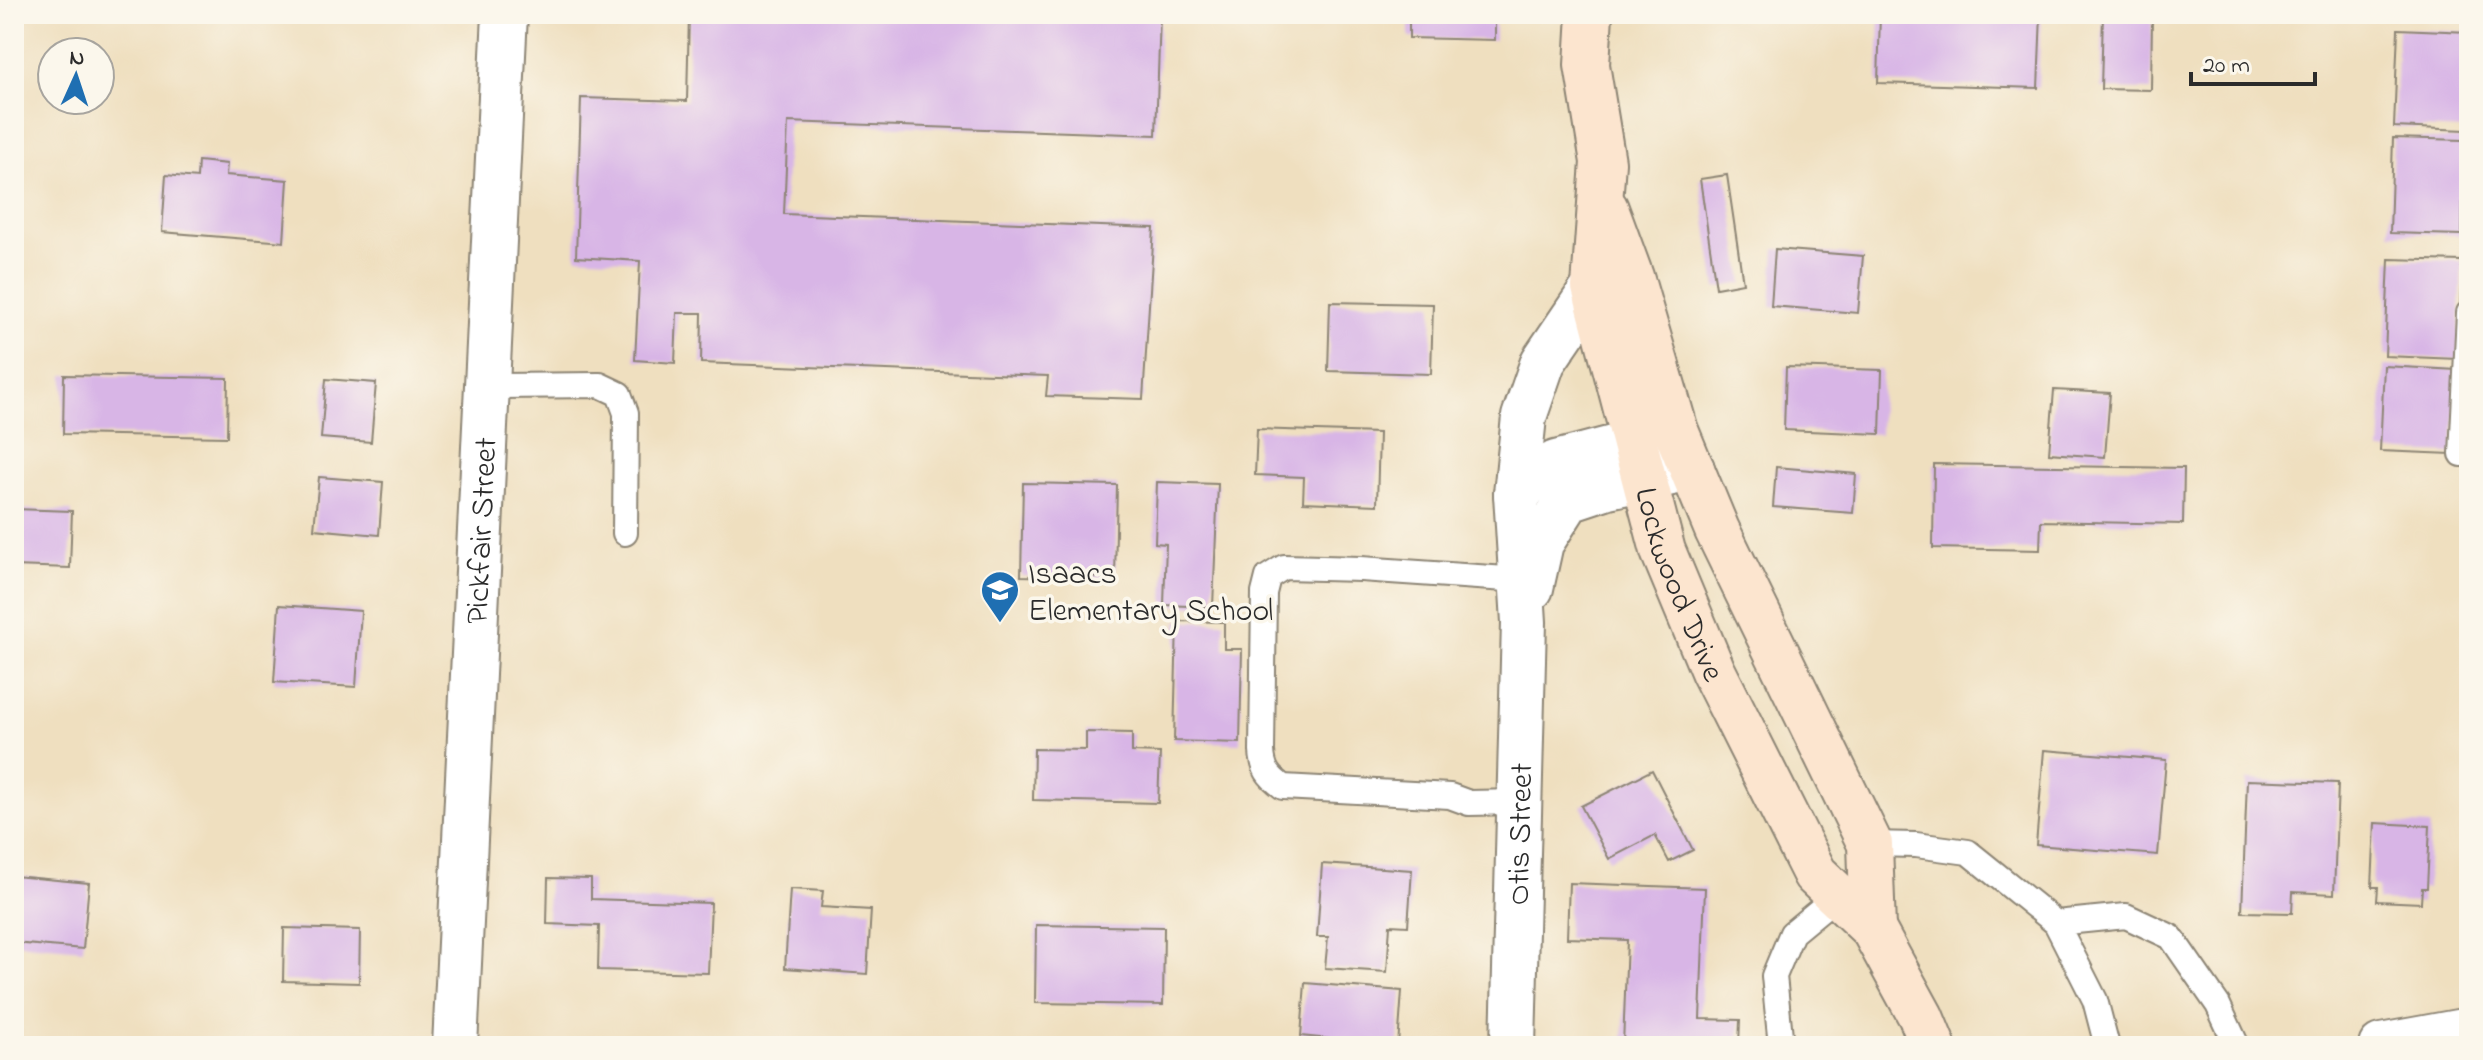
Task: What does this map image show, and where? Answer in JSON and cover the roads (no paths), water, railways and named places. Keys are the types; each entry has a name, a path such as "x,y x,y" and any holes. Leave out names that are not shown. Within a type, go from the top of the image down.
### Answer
{"main road":[{"name":"Lockwood Drive","path":"1590,14 1587,65 1603,162 1594,287 1663,551 1713,671 1815,874 1873,929 1921,1017 1933,1046"},
{"name":"Lockwood Drive","path":"1602,198 1631,277 1684,450 1723,543 1870,844 1873,929"}],"street":[{"name":"Pickfair Street","path":"455,1046 505,14"},
{"name":"Otis Street","path":"1513,1046 1522,601 1516,494 1524,417 1543,362 1594,287"},
{"name":"Otis Street","path":"1516,494 1556,463 1639,460 1684,450"},
{"name":"Otis Street","path":"1522,601 1541,543 1569,499 1608,486 1639,460"},
{"path":"2381,1046 2469,1030"}],"lane":[{"path":"2469,313 2462,454 2469,454"},
{"path":"487,386 600,385 619,394 626,413 625,533"},
{"path":"1519,802 1469,803 1450,796 1283,787 1269,777 1262,765 1264,593 1268,577 1284,567 1361,569 1522,601"},
{"path":"1870,844 1916,845 1968,852 2056,923 2095,1000 2107,1046"},
{"path":"1781,1046 1774,976 1792,933 1838,895"},
{"path":"2056,923 2126,916 2171,937 2218,1005 2237,1046"}],"place":[{"name":"Isaacs Elementary School","path":"1000,624"}]}
